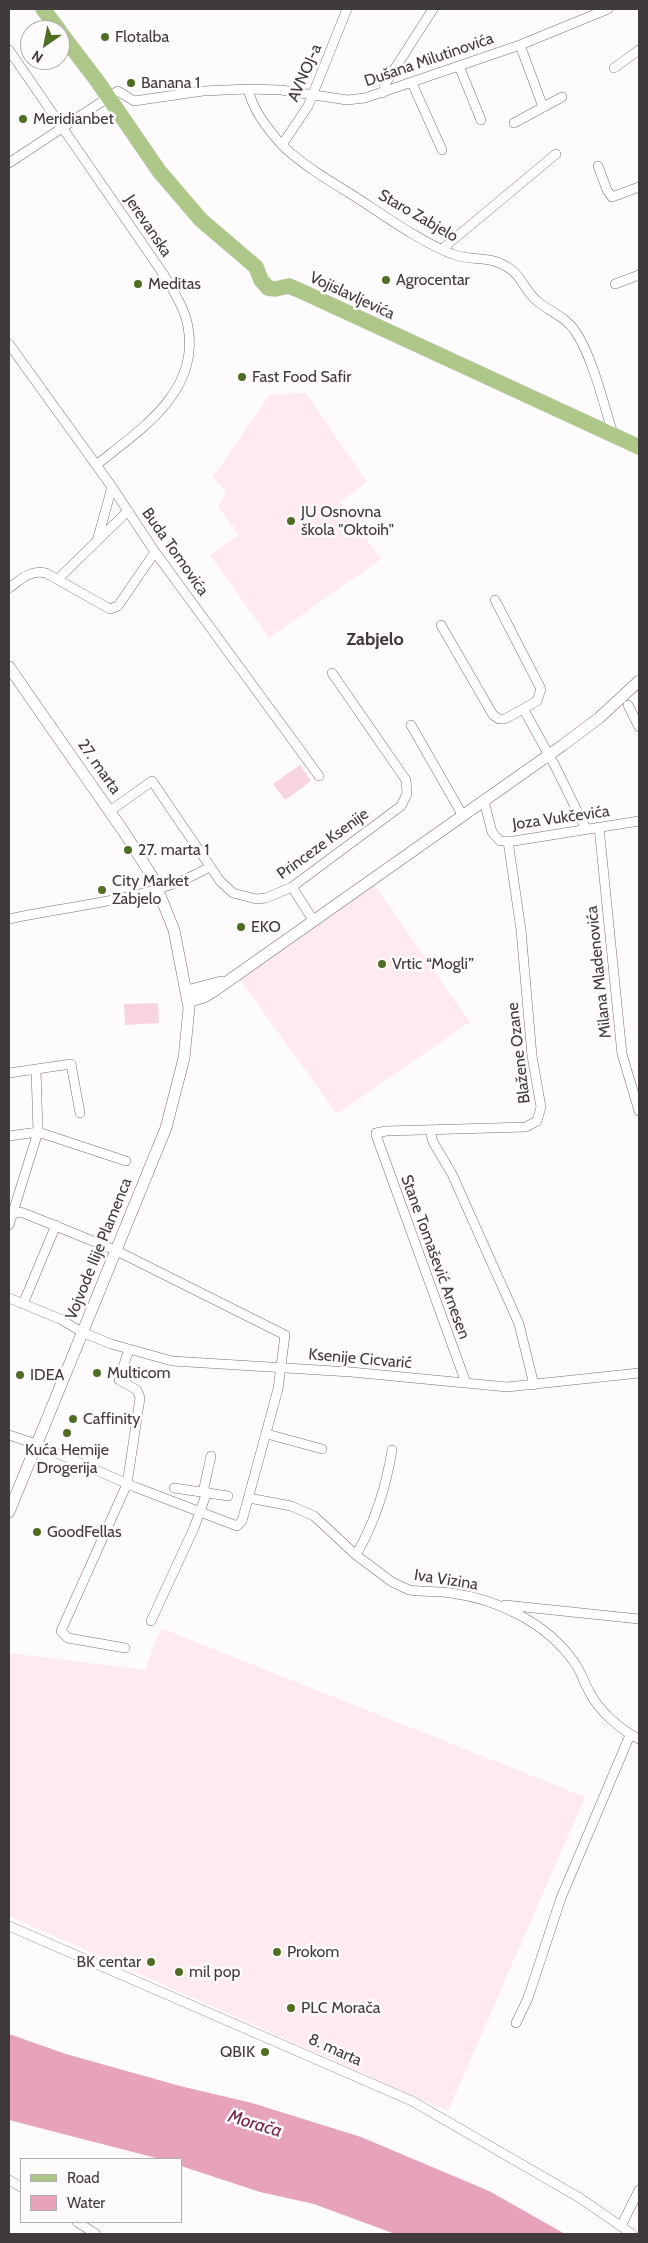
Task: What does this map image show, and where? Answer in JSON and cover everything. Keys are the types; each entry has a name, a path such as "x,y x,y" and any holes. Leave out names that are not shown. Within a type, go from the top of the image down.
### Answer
{"main road":[{"name":"Vojislavljevića","path":"42,9 50,20"},
{"name":"Vojislavljevića","path":"70,46 171,185 205,223 256,267 259,276 268,288 275,289 289,286 639,447"}],"street":[{"name":"AVNOJ-a","path":"282,145 308,106 347,9"},
{"path":"384,93 384,87 433,9"},
{"name":"Dušana Milutinovića","path":"109,97 118,91 134,102 203,91 248,89 281,90 347,100 384,93 520,45 608,9"},
{"path":"520,45 543,107"},
{"name":"Jerevanska","path":"9,50 164,274 183,309 189,334 189,356 185,371 170,400 156,416 96,465"},
{"path":"614,68 639,50"},
{"path":"459,66 481,120"},
{"path":"412,83 442,150"},
{"name":"Staro Zabjelo","path":"248,89 251,101 258,115 282,145 295,156 382,214 442,249 454,255 496,262 519,276 535,299 575,330 598,386 612,434"},
{"path":"9,164 109,97"},
{"path":"514,123 562,97"},
{"path":"442,249 556,154"},
{"path":"598,166 607,190 612,197 639,187"},
{"path":"615,284 639,275"},
{"name":"Buda Tomovića","path":"9,344 112,487 155,552 319,776"},
{"path":"97,541 112,487"},
{"path":"58,580 128,512"},
{"path":"9,588 23,578 40,571 110,609 118,606 155,552"},
{"path":"441,625 495,717 505,719 537,701 541,690 495,600"},
{"name":"27. marta","path":"9,667 110,811 139,855 158,890 174,930 187,996"},
{"name":"Princeze Ksenije","path":"110,811 152,781 209,867 233,893 244,897 266,898 292,887 401,806 407,794 406,780 332,673"},
{"path":"187,996 204,997 463,816 599,718 639,681"},
{"path":"628,704 639,727"},
{"path":"524,710 586,829"},
{"path":"411,726 463,816"},
{"name":"Joza Vukčevića","path":"484,801 494,834 500,840 508,841 639,821"},
{"name":"Milana Mladenovića","path":"599,827 622,1054 638,1106"},
{"name":"Blažene Ozane","path":"377,1141 376,1135 380,1132 526,1126 535,1123 540,1114 521,930 508,841"},
{"path":"9,918 158,890 193,877 209,867"},
{"path":"292,887 313,920"},
{"name":"Vojvode Ilije Plamenca","path":"9,1512 166,1128 176,1096 188,1031 187,996"},
{"path":"9,1073 71,1064 80,1113"},
{"path":"11,1218 38,1132 36,1070"},
{"path":"430,1130 433,1142 452,1174 519,1324 534,1385"},
{"path":"9,1136 38,1132 126,1161"},
{"name":"Stane Tomašević Arnesen","path":"377,1141 466,1383"},
{"path":"9,1435 36,1444 127,1484 237,1526 242,1521 267,1434 278,1389 285,1335 115,1250 20,1212 11,1218"},
{"path":"9,1298 23,1304 56,1225"},
{"name":"Ksenije Cicvarić","path":"23,1304 60,1319 82,1332 129,1350 172,1361 281,1367 507,1386 534,1385 639,1373"},
{"path":"125,1648 68,1638 61,1631 127,1484 140,1398 136,1390 119,1380 129,1350"},
{"path":"267,1434 322,1450"},
{"path":"356,1556 368,1534 387,1484 392,1450"},
{"path":"151,1621 200,1512 211,1456"},
{"path":"174,1488 228,1496"},
{"name":"Iva Vizina","path":"249,1498 292,1506 321,1521 356,1556 400,1587 418,1591 450,1593 495,1604 513,1611 538,1627 565,1650 575,1663 594,1701 630,1735 639,1739"},
{"path":"495,1604 639,1620"},
{"path":"516,2023 528,1998 561,1898 630,1735"},
{"name":"8. marta","path":"9,1926 412,2101 580,2198 632,2234"},
{"path":"9,2180 20,2186"},
{"path":"621,2226 639,2190"},
{"path":"79,2223 96,2234"}],"shaded area":[{"name":"JU Osnovna škola \"Oktoih\"","path":"306,393 367,482 340,502 381,559 269,638 210,555 239,535 218,507 226,492 213,477 270,394"},
{"path":"300,765 311,781 285,800 273,784"},
{"path":"374,884 470,1022 337,1114 240,980"},
{"path":"158,1003 159,1023 125,1025 124,1004"},
{"path":"161,1628 585,1797 448,2111 9,1916 9,1653 145,1670"}],"water":[{"name":"Morača","path":"9,2034 66,2054 180,2086 252,2103 361,2137 489,2191 565,2234 395,2234 314,2204 260,2192 182,2166 182,2158 156,2158 9,2120"}],"place":[{"name":"Flotalba","path":"105,37"},
{"name":"Banana 1","path":"131,83"},
{"name":"Meridianbet","path":"23,119"},
{"name":"Agrocentar","path":"386,280"},
{"name":"Meditas","path":"138,284"},
{"name":"Fast Food Safir","path":"242,377"},
{"name":"JU Osnovna škola \"Oktoih\"","path":"291,521"},
{"name":"27. marta 1","path":"128,850"},
{"name":"City Market Zabjelo","path":"102,890"},
{"name":"EKO","path":"241,927"},
{"name":"Vrtic “Mogli”","path":"382,964"},
{"name":"Multicom","path":"97,1373"},
{"name":"IDEA","path":"20,1375"},
{"name":"Caffinity","path":"73,1419"},
{"name":"Kuća Hemije Drogerija","path":"67,1433"},
{"name":"GoodFellas","path":"37,1532"},
{"name":"Prokom","path":"277,1952"},
{"name":"BK centar","path":"151,1962"},
{"name":"mil pop","path":"179,1972"},
{"name":"PLC Morača","path":"291,2008"},
{"name":"QBIK","path":"265,2052"}],"district":[{"name":"Zabjelo","path":"375,640"}]}
